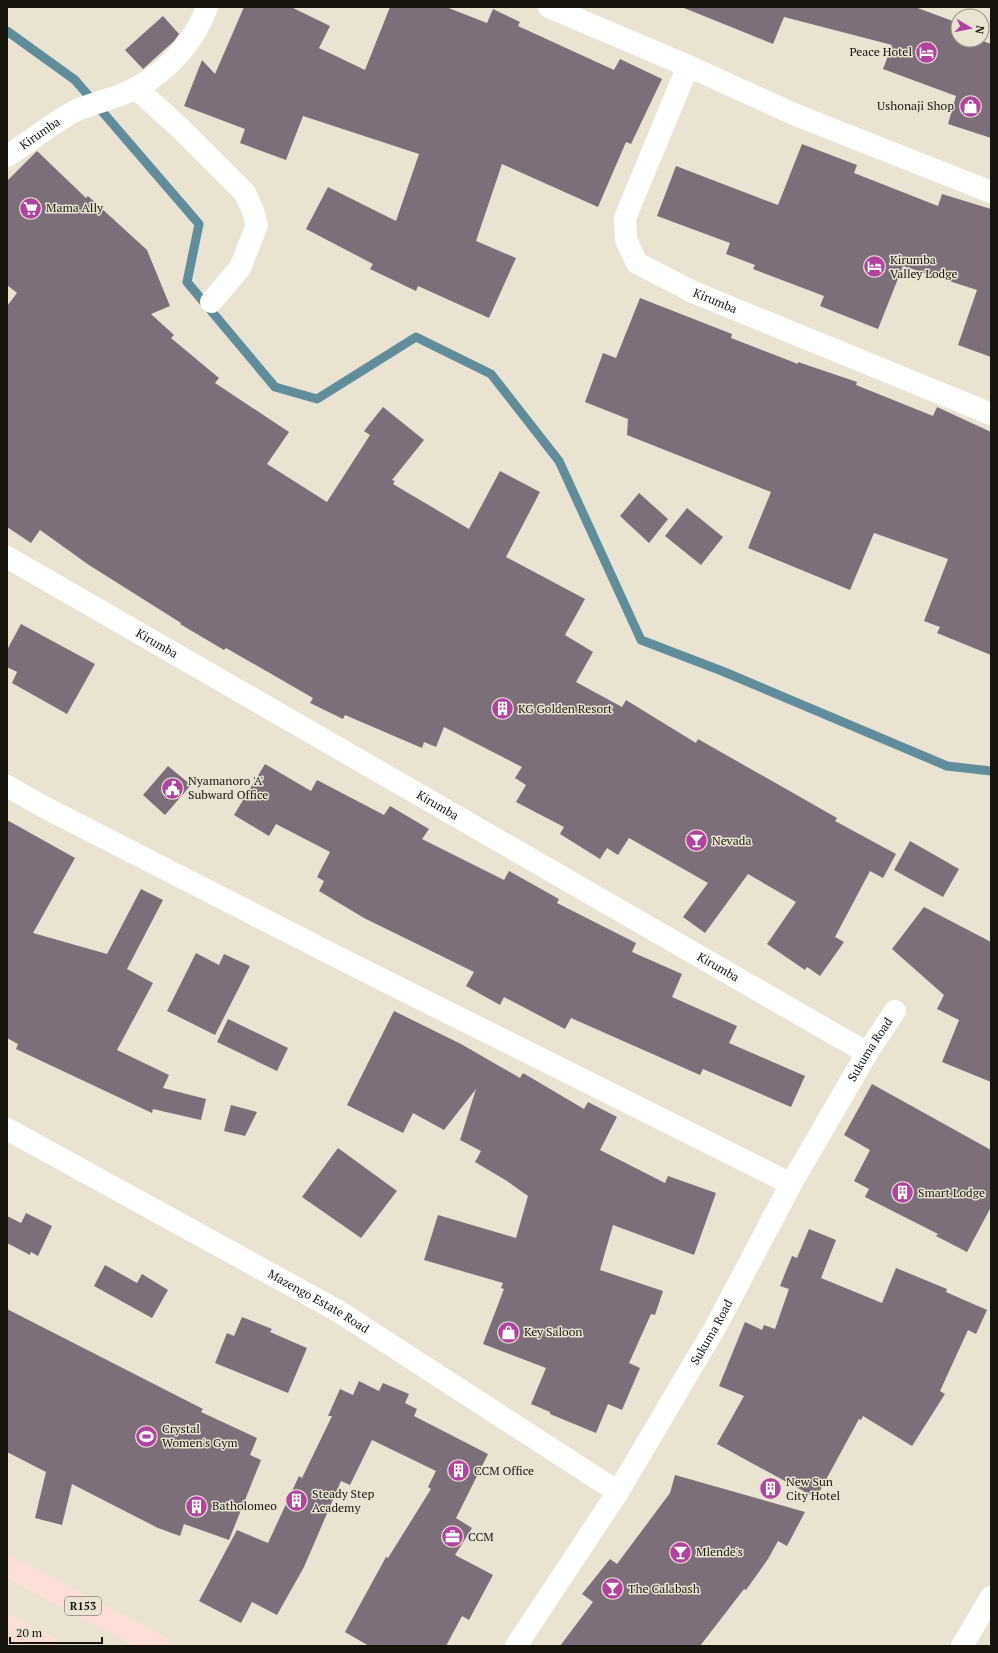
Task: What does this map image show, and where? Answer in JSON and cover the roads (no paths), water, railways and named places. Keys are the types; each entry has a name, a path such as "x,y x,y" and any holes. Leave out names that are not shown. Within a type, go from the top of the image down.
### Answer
{"main road":[{"name":"R153","path":"7,1566 159,1646"},
{"path":"7,1626 47,1646"}],"street":[{"name":"Kirumba","path":"7,156 74,112 136,88 164,70 181,54 204,15 207,7"},
{"path":"549,7 688,66 796,115 991,192"},
{"name":"Kirumba","path":"688,66 625,218 626,240 637,263 693,292 991,414"},
{"path":"136,88 180,128 245,193 253,211 257,225 240,268 211,302"},
{"name":"Kirumba","path":"7,558 867,1053"},
{"path":"7,786 44,807 352,964 791,1184"},
{"name":"Sukuma Road","path":"516,1646 618,1492 716,1326 791,1184 867,1053 895,1011"},
{"name":"Mazengo Estate Road","path":"7,1129 338,1311 618,1492"},
{"path":"962,1646 991,1597"}],"waterway":[{"path":"7,31 75,80 199,224 187,282 275,387 317,399 416,337 491,374 559,461 641,640 722,671 947,766 991,771"}],"place":[{"name":"Peace Hotel","path":"927,52"},
{"name":"Ushonaji Shop","path":"970,106"},
{"name":"Mama Ally","path":"30,208"},
{"name":"Kirumba Valley Lodge","path":"874,267"},
{"name":"KG Golden Resort","path":"502,709"},
{"name":"Nyamanoro 'A' Subward Office","path":"172,788"},
{"name":"Nevada","path":"696,841"},
{"name":"Smart Lodge","path":"902,1193"},
{"name":"Key Saloon","path":"509,1332"},
{"name":"Crystal Women's Gym","path":"146,1436"},
{"name":"CCM Office","path":"458,1471"},
{"name":"New Sun City Hotel","path":"771,1489"},
{"name":"Steady Step Academy","path":"297,1501"},
{"name":"Batholomeo","path":"196,1506"},
{"name":"CCM","path":"453,1537"},
{"name":"Mlende's","path":"681,1552"},
{"name":"The Calabash","path":"613,1589"}]}
